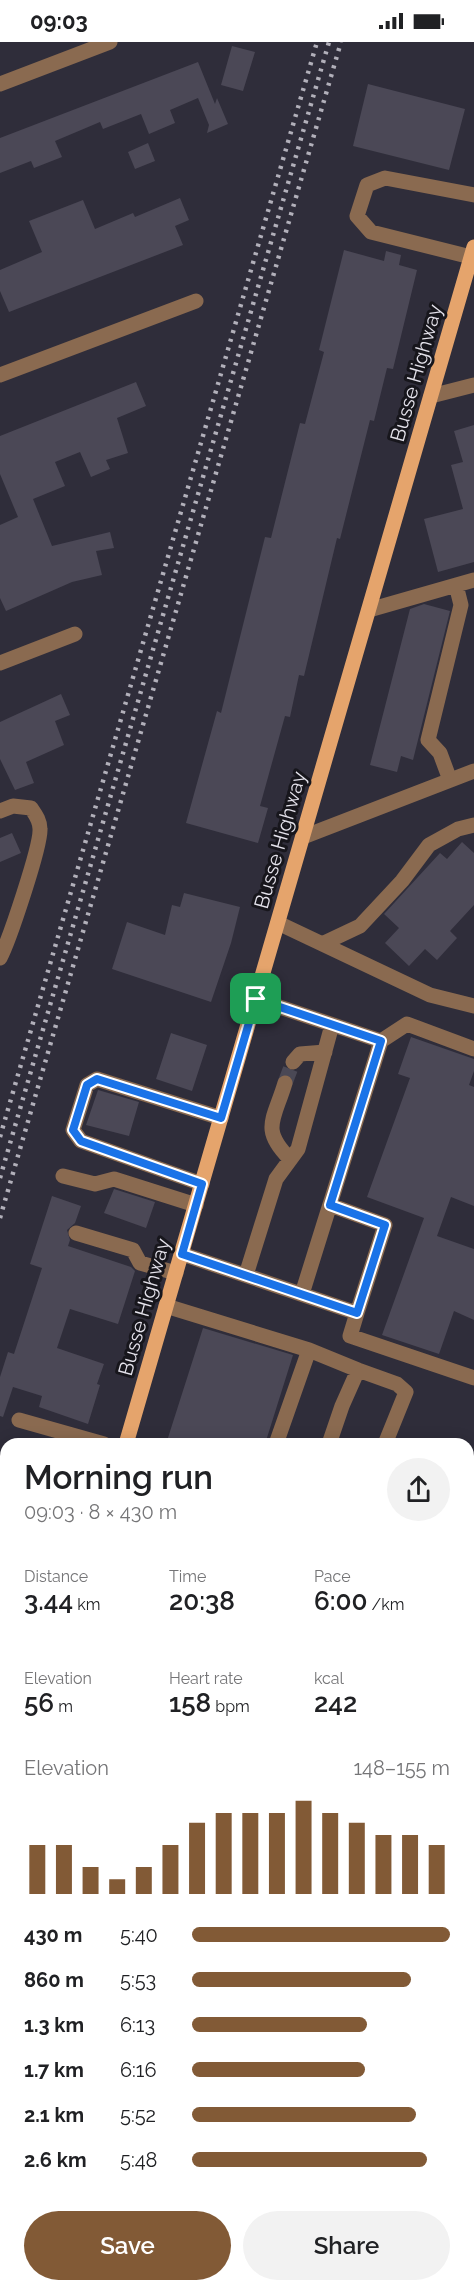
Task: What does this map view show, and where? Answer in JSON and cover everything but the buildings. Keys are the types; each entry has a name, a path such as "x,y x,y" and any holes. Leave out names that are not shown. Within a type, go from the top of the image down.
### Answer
{"main road":[{"name":"Busse Highway","path":"128,1438 472,252"}],"street":[{"path":"0,84 110,42"},
{"path":"472,252 371,232 357,216 367,185 385,178 474,195"},
{"path":"0,375 196,301"},
{"path":"431,396 474,385"},
{"path":"369,610 474,580"},
{"path":"450,780 440,753 429,740 462,605 456,585"},
{"path":"0,663 75,634"},
{"path":"303,837 474,771"},
{"path":"0,811 13,806 31,808 37,816 40,829 36,852 0,958"},
{"path":"324,943 360,926 402,880 429,845 458,829 474,825"},
{"path":"278,923 430,995 474,1006"},
{"path":"256,999 381,1041"},
{"path":"302,1294 381,1041 407,1024 474,1049"},
{"path":"246,1275 276,1179 298,1149 332,1025"},
{"path":"293,1062 300,1054 325,1052"},
{"path":"202,1184 81,1141 73,1130 87,1085 97,1079 221,1118"},
{"path":"285,1083 270,1131 275,1144 290,1159"},
{"path":"63,1176 95,1184 114,1179 196,1205"},
{"path":"330,1205 385,1225 350,1336 474,1378"},
{"path":"76,1233 133,1250 140,1263 176,1273"},
{"path":"182,1254 357,1313"},
{"path":"166,1306 309,1350 397,1384 406,1392 387,1438"},
{"path":"278,1438 309,1350"},
{"path":"331,1438 358,1370"},
{"path":"18,1420 82,1438"}],"tunnel":[{"path":"285,1083 293,1062"}],"railway":[{"path":"0,1137 317,42"},
{"path":"0,1178 329,42"},
{"path":"0,1218 341,42"}],"route":[{"path":"256,999 381,1041 330,1205 385,1225 357,1313 182,1254 202,1184 81,1141 73,1130 87,1085 97,1079 221,1118 256,999"}]}
